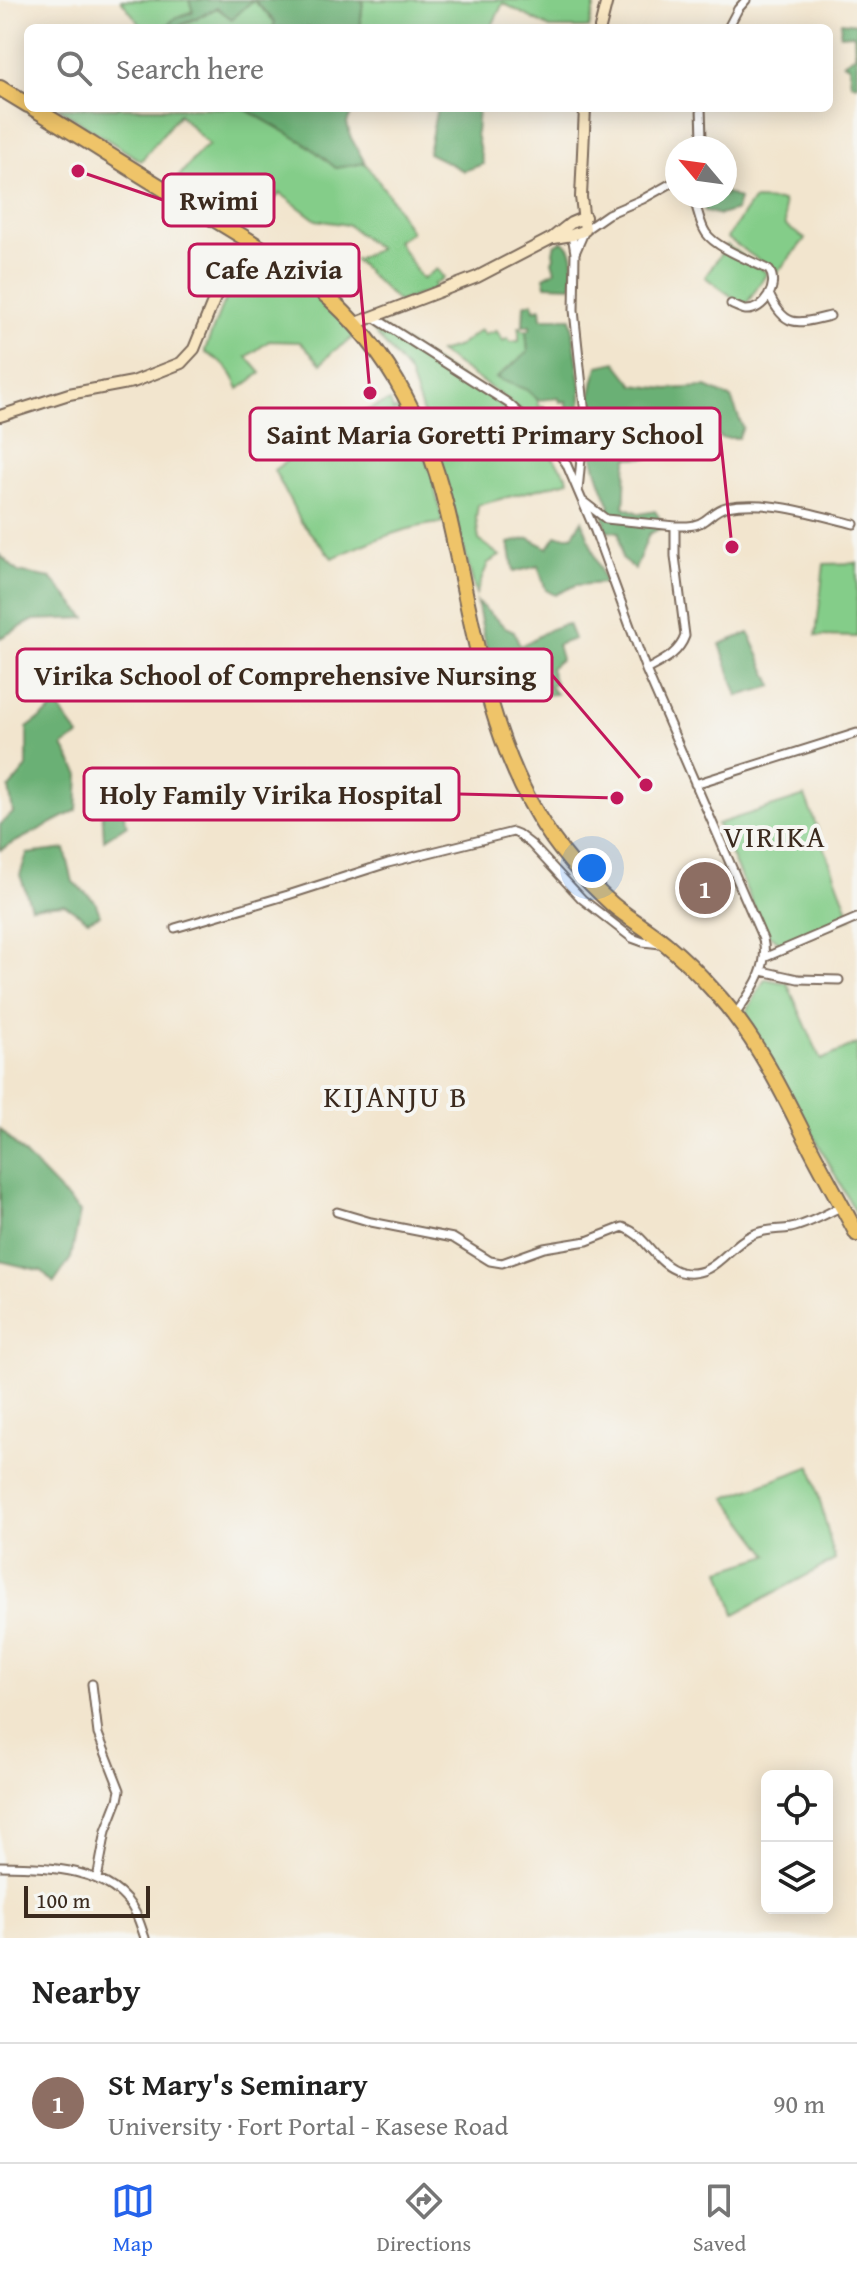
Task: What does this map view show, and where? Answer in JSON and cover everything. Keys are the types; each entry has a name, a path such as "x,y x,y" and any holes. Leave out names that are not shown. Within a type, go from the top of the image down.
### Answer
{"highway":[{"path":"0,88 24,103"},
{"path":"38,112 249,240 306,279 339,307 399,382 432,456 448,511 490,699 521,784 537,815 576,868 617,908 667,944 735,1015 764,1059 857,1234"}],"street":[{"path":"601,24 607,0"},
{"path":"730,24 746,0"},
{"path":"575,253 585,230 581,197 585,112"},
{"path":"701,112 702,136"},
{"path":"552,238 585,230 608,214 665,187"},
{"path":"578,491 585,415 574,310 575,253 571,223 581,197"},
{"path":"696,208 706,234 716,243 772,274 774,284 764,300 744,310 731,304"},
{"path":"354,324 461,285 552,238 571,223 585,217 608,214"},
{"path":"0,416 69,394 133,382 181,363 194,349 214,300 249,240"},
{"path":"769,294 783,317 793,321 830,316"},
{"path":"375,318 508,403 545,436 566,463 595,531 646,670 763,939 766,957 762,971 735,1015"},
{"path":"582,501 606,519 675,526 695,526 722,508 740,506 803,511 854,524"},
{"path":"595,531 606,519"},
{"path":"646,670 676,652 685,636 675,556 675,526"},
{"path":"695,784 857,733"},
{"path":"175,928 388,863 513,832 531,844 582,899 632,938 667,944"},
{"path":"766,957 857,918"},
{"path":"762,971 798,979 839,980"},
{"path":"337,1212 453,1238 490,1261 502,1263 544,1248 587,1241 623,1227 631,1229 669,1267 690,1273 712,1267 754,1234 804,1224 842,1206"},
{"path":"92,1684 98,1734 120,1790 106,1831 97,1879"},
{"path":"0,1866 54,1868 97,1879 122,1896 136,1912 145,1938"}],"green space":[{"path":"121,0 189,0 193,11 175,18 169,24 140,24"},
{"path":"189,0 253,0 232,19 217,8 183,24 169,24 175,18 193,12"},
{"path":"253,0 275,22 185,24 217,8 232,19"},
{"path":"254,0 363,0 360,24 275,22"},
{"path":"363,0 596,0 590,24 542,24 503,3 493,24 360,24"},
{"path":"841,22 857,24 857,85 851,83 849,66 843,63 855,55 854,34 840,35"},
{"path":"64,112 250,112 305,143 336,168 365,163 411,232 397,241 422,279 437,269 444,278 434,284 436,289 398,302 355,260 378,249 348,225 316,220 280,193 255,228 176,180 200,151 209,145 179,114 141,161"},
{"path":"250,112 352,112 347,123 350,136 365,163 336,168 305,143"},
{"path":"436,112 478,112 476,134 483,164 464,171 428,153"},
{"path":"753,200 783,201 786,226 805,239 777,273 727,238"},
{"path":"704,208 737,208 720,215"},
{"path":"562,241 572,255 572,286 546,285 544,277 555,271 552,261 555,245"},
{"path":"727,245 767,273 745,306 705,277"},
{"path":"255,251 293,273 358,334 321,364 300,342 269,341 247,357 261,373 239,389 226,367 205,350 222,306"},
{"path":"533,302 534,310 541,308 542,318 571,318 581,386 581,410 578,413 566,407 566,401 560,402 559,398 538,400 527,390 496,378 528,352 526,330 530,330 530,326 523,326 524,305"},
{"path":"376,324 479,389 526,423 567,476 568,481 478,505 479,540 500,556 488,563 476,594 444,474 409,373 370,327"},
{"path":"519,327 526,330 528,352 512,383 527,390 538,400 538,406 544,406 543,425 540,427 508,400 439,352 459,346 480,330 485,335 496,330 503,341 508,338 510,342 519,341"},
{"path":"616,362 634,385 667,389 706,387 731,398 743,428 738,438 721,438 709,427 692,420 683,435 682,450 668,457 628,458 624,507 640,514 655,511 665,526 649,534 635,569 622,559 619,532 606,530 604,516 610,506 596,471 589,437 590,403 598,366"},
{"path":"390,401 393,411 402,407 431,472 443,523 400,531 332,558 301,522 274,470 289,459 305,435 314,429"},
{"path":"582,520 605,583 576,585 555,595 546,590 538,566 514,572 509,543 529,538 548,548 556,536 572,536"},
{"path":"0,555 18,572 51,578 86,618 34,620 0,638"},
{"path":"857,563 857,637 816,636 824,564"},
{"path":"477,602 505,627 514,631 520,646 548,630 568,624 574,639 557,645 561,659 550,668 555,683 549,686 556,694 532,696 521,672 496,682"},
{"path":"749,633 773,686 738,696 720,644"},
{"path":"57,706 79,736 63,746 79,775 77,810 0,850 0,825 13,813 9,788 27,767 27,728"},
{"path":"98,785 121,805 127,825 104,840 102,805 91,790"},
{"path":"805,796 851,918 788,943 769,935 717,824"},
{"path":"65,849 73,882 95,901 100,915 88,920 64,904 31,907 20,875 27,854"},
{"path":"765,979 787,983 821,1060 857,1044 857,1215 743,1018"},
{"path":"0,1129 80,1212 71,1258 54,1283 42,1271 0,1261"},
{"path":"811,1466 835,1560 735,1614 721,1570 769,1555 726,1498"}],"place":[{"name":"Rwimi","path":"78,171"},
{"name":"Cafe Azivia","path":"370,393"},
{"name":"Saint Maria Goretti Primary School","path":"732,547"},
{"name":"Virika School of Comprehensive Nursing","path":"646,785"},
{"name":"Holy Family Virika Hospital","path":"617,798"},
{"name":"St Mary's Seminary","path":"705,888"}],"district":[{"name":"VIRIKA","path":"775,837"},
{"name":"KIJANJU B","path":"396,1097"}]}
